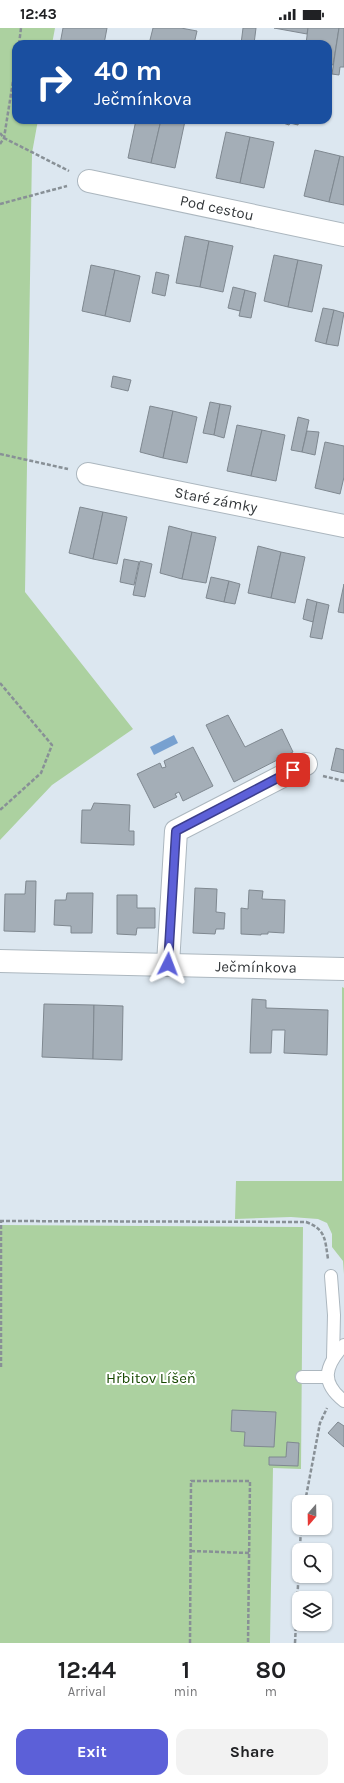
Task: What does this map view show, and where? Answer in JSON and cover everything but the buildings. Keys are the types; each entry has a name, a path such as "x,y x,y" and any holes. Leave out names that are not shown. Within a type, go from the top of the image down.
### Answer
{"street":[{"name":"Pod cestou","path":"89,181 344,235"},
{"name":"Staré zámky","path":"88,474 344,526"},
{"path":"168,964 176,831 306,764"},
{"name":"Ječmínkova","path":"0,962 168,964 344,969"}],"lane":[{"path":"331,1276 334,1315 333,1358"},
{"path":"344,1344 333,1358 328,1369 327,1377 334,1393 344,1401"},
{"path":"302,1377 327,1377"}],"path":[{"path":"20,40 21,28"},
{"path":"0,144 4,138 12,87"},
{"path":"0,133 4,138 89,181"},
{"path":"0,204 89,181"},
{"path":"0,454 88,474"},
{"path":"0,683 52,745 41,773 0,810"},
{"path":"1,1366 1,1221 306,1222 315,1225 323,1232 331,1276"},
{"path":"306,1495 320,1423 334,1393"},
{"path":"190,1643 191,1481 250,1481 248,1643"},
{"path":"295,1643 301,1535"},
{"path":"191,1551 249,1552"}],"green space":[{"path":"0,28 55,28 53,40 12,40 12,124 37,124 32,153 25,592 133,729 52,785 0,840"},
{"path":"342,987 344,988 344,1274 343,1261 332,1247 332,1234 327,1223 318,1219 291,1217 235,1219 236,1181 342,1181"},
{"name":"Hřbitov Líšeň","path":"0,1225 303,1227 301,1469 273,1468 270,1643 0,1643"}],"water":[{"path":"174,735 178,743 154,755 150,747"}],"route":[{"path":"168,964 176,831 293,770"}]}
